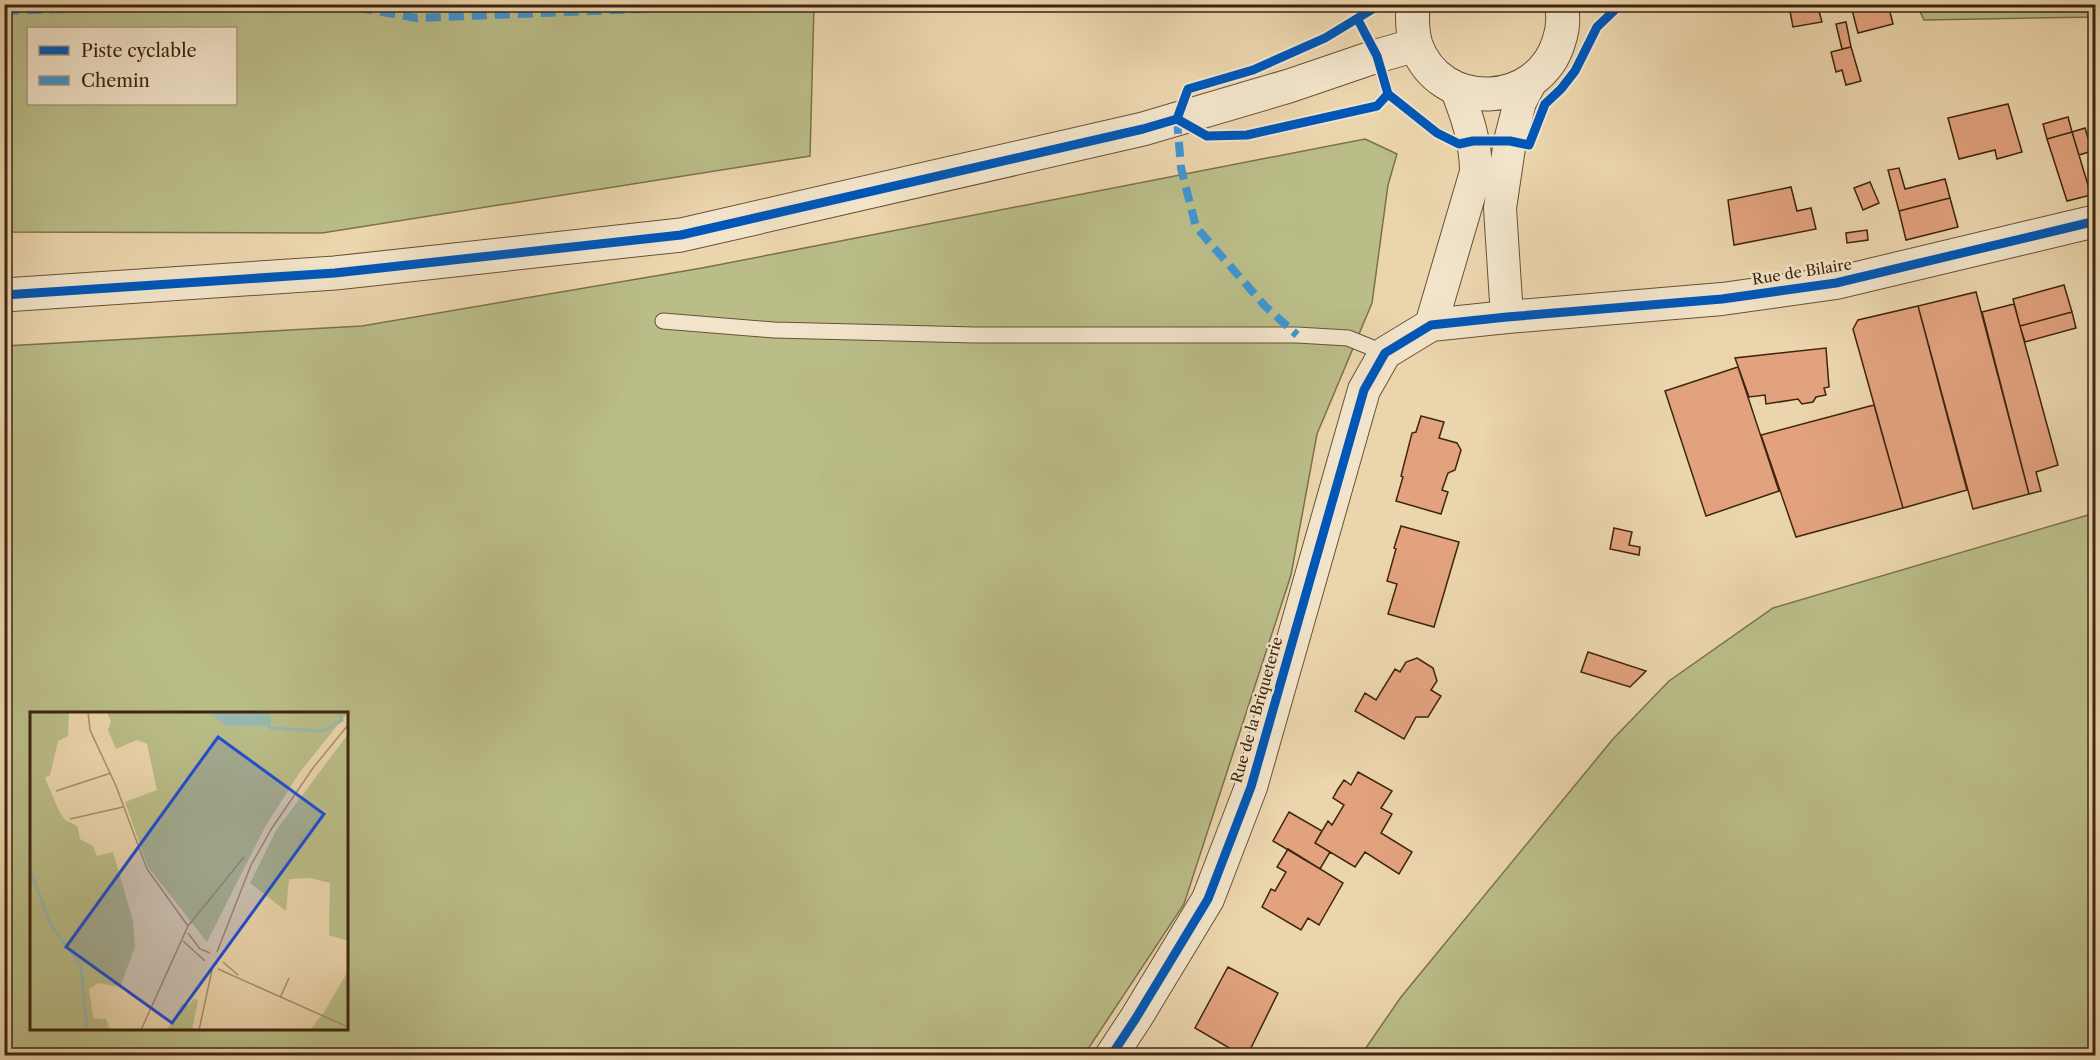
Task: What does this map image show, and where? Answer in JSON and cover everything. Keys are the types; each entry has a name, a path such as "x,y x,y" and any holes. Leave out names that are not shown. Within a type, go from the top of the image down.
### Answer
{"street":[{"path":"1413,4 1412,24 1416,45 1422,58 1432,70 1456,88 1474,94 1494,95 1514,90 1531,81 1545,68 1557,50 1562,31 1561,4"},
{"path":"4,295 335,273 681,235 1143,129 1289,86 1416,45"},
{"path":"1507,316 1500,208 1513,132 1521,102 1531,81"},
{"path":"1385,353 1431,325 1476,172 1476,157 1470,123 1456,88"},
{"name":"Rue de Bilaire","path":"1431,325 1507,316 1722,299 1836,283 2096,221"},
{"name":"Rue de la Briqueterie","path":"1111,1056 1208,900 1251,787 1364,390 1385,353"}],"lane":[{"path":"663,321 774,330 940,334 1296,335 1347,338 1385,353"}],"green space":[{"path":"5,4 814,5 810,156 322,233 5,232"},
{"path":"1917,5 2095,5 2095,17 1924,20"},
{"path":"1365,139 1397,154 1388,185 1372,303 1317,434 1291,575 1184,904 1084,1055 5,1056 5,346 362,326 702,268"},
{"path":"2095,513 2095,1055 1361,1055 1401,997 1613,739 1669,681 1773,608"}],"building":[{"path":"1817,4 1822,22 1793,27 1789,6"},
{"path":"1888,4 1893,24 1858,33 1851,6"},
{"path":"1846,22 1851,47 1842,49 1836,24"},
{"path":"1851,47 1861,81 1846,85 1842,70 1836,72 1831,52"},
{"path":"2008,104 2022,152 1997,159 1995,150 1959,159 1948,118"},
{"path":"2068,117 2072,132 2047,139 2043,124"},
{"path":"2085,128 2092,151 2079,155 2072,132"},
{"path":"2072,132 2091,195 2067,201 2047,139"},
{"path":"1899,168 1905,189 1945,179 1950,198 1899,211 1888,170"},
{"path":"1870,182 1879,203 1863,210 1854,188"},
{"path":"1791,187 1797,211 1811,208 1816,229 1734,245 1728,200"},
{"path":"1950,198 1958,227 1906,240 1899,211"},
{"path":"1867,230 1868,240 1847,243 1846,233"},
{"path":"2064,285 2072,312 2020,326 2013,299"},
{"path":"1976,292 2029,494 1973,509 1918,306"},
{"path":"2014,304 2058,465 2036,472 2041,491 2029,494 1982,312"},
{"path":"1918,306 1967,490 1903,508 1853,329 1858,320"},
{"path":"2072,312 2076,328 2025,342 2020,326"},
{"path":"1826,348 1829,387 1824,388 1826,395 1816,397 1813,402 1802,404 1798,399 1766,404 1765,395 1749,397 1735,358"},
{"path":"1738,367 1779,491 1706,516 1665,391"},
{"path":"1874,405 1903,508 1796,537 1761,435"},
{"path":"1421,416 1444,422 1439,438 1457,443 1461,450 1455,470 1448,473 1442,490 1448,492 1441,514 1396,501 1412,433 1416,432"},
{"path":"1401,526 1459,542 1434,627 1388,614 1397,584 1387,581"},
{"path":"1614,528 1632,532 1629,545 1640,547 1639,555 1610,549"},
{"path":"1588,652 1646,671 1630,687 1581,672"},
{"path":"1417,658 1433,668 1437,681 1431,690 1441,696 1428,717 1416,717 1404,739 1355,711 1365,693 1376,700 1395,669 1400,672 1406,662"},
{"path":"1358,772 1392,791 1381,808 1392,814 1381,833 1412,852 1399,874 1365,852 1355,867 1315,843 1328,821 1332,825 1344,805 1333,798 1338,789 1344,780 1351,785"},
{"path":"1289,812 1322,831 1315,843 1330,852 1320,869 1273,841"},
{"path":"1288,849 1343,883 1319,925 1308,918 1301,930 1262,907 1271,889 1275,891 1286,872 1277,867"},
{"path":"1228,967 1278,993 1247,1056 1243,1056 1195,1028"}],"waterway":[{"path":"2093,1056 2096,1049"}],"marked path":[{"path":"4,11 212,4"},
{"path":"335,4 417,18 769,4"},
{"path":"1177,119 1181,168 1196,227 1265,306 1297,335"}],"cycle path":[{"path":"1177,119 1188,89 1253,70 1325,38 1381,4"},
{"path":"1358,20 1377,56 1388,94 1437,133 1459,144 1473,141 1510,141 1529,145 1545,104 1575,71 1597,27 1621,4"},
{"path":"4,295 335,273 681,235 1143,129 1177,119 1207,136 1247,135 1377,106 1388,94"},
{"path":"1111,1056 1208,899 1251,787 1364,390 1385,353 1431,325 1722,299 1836,283 2096,221"}]}
